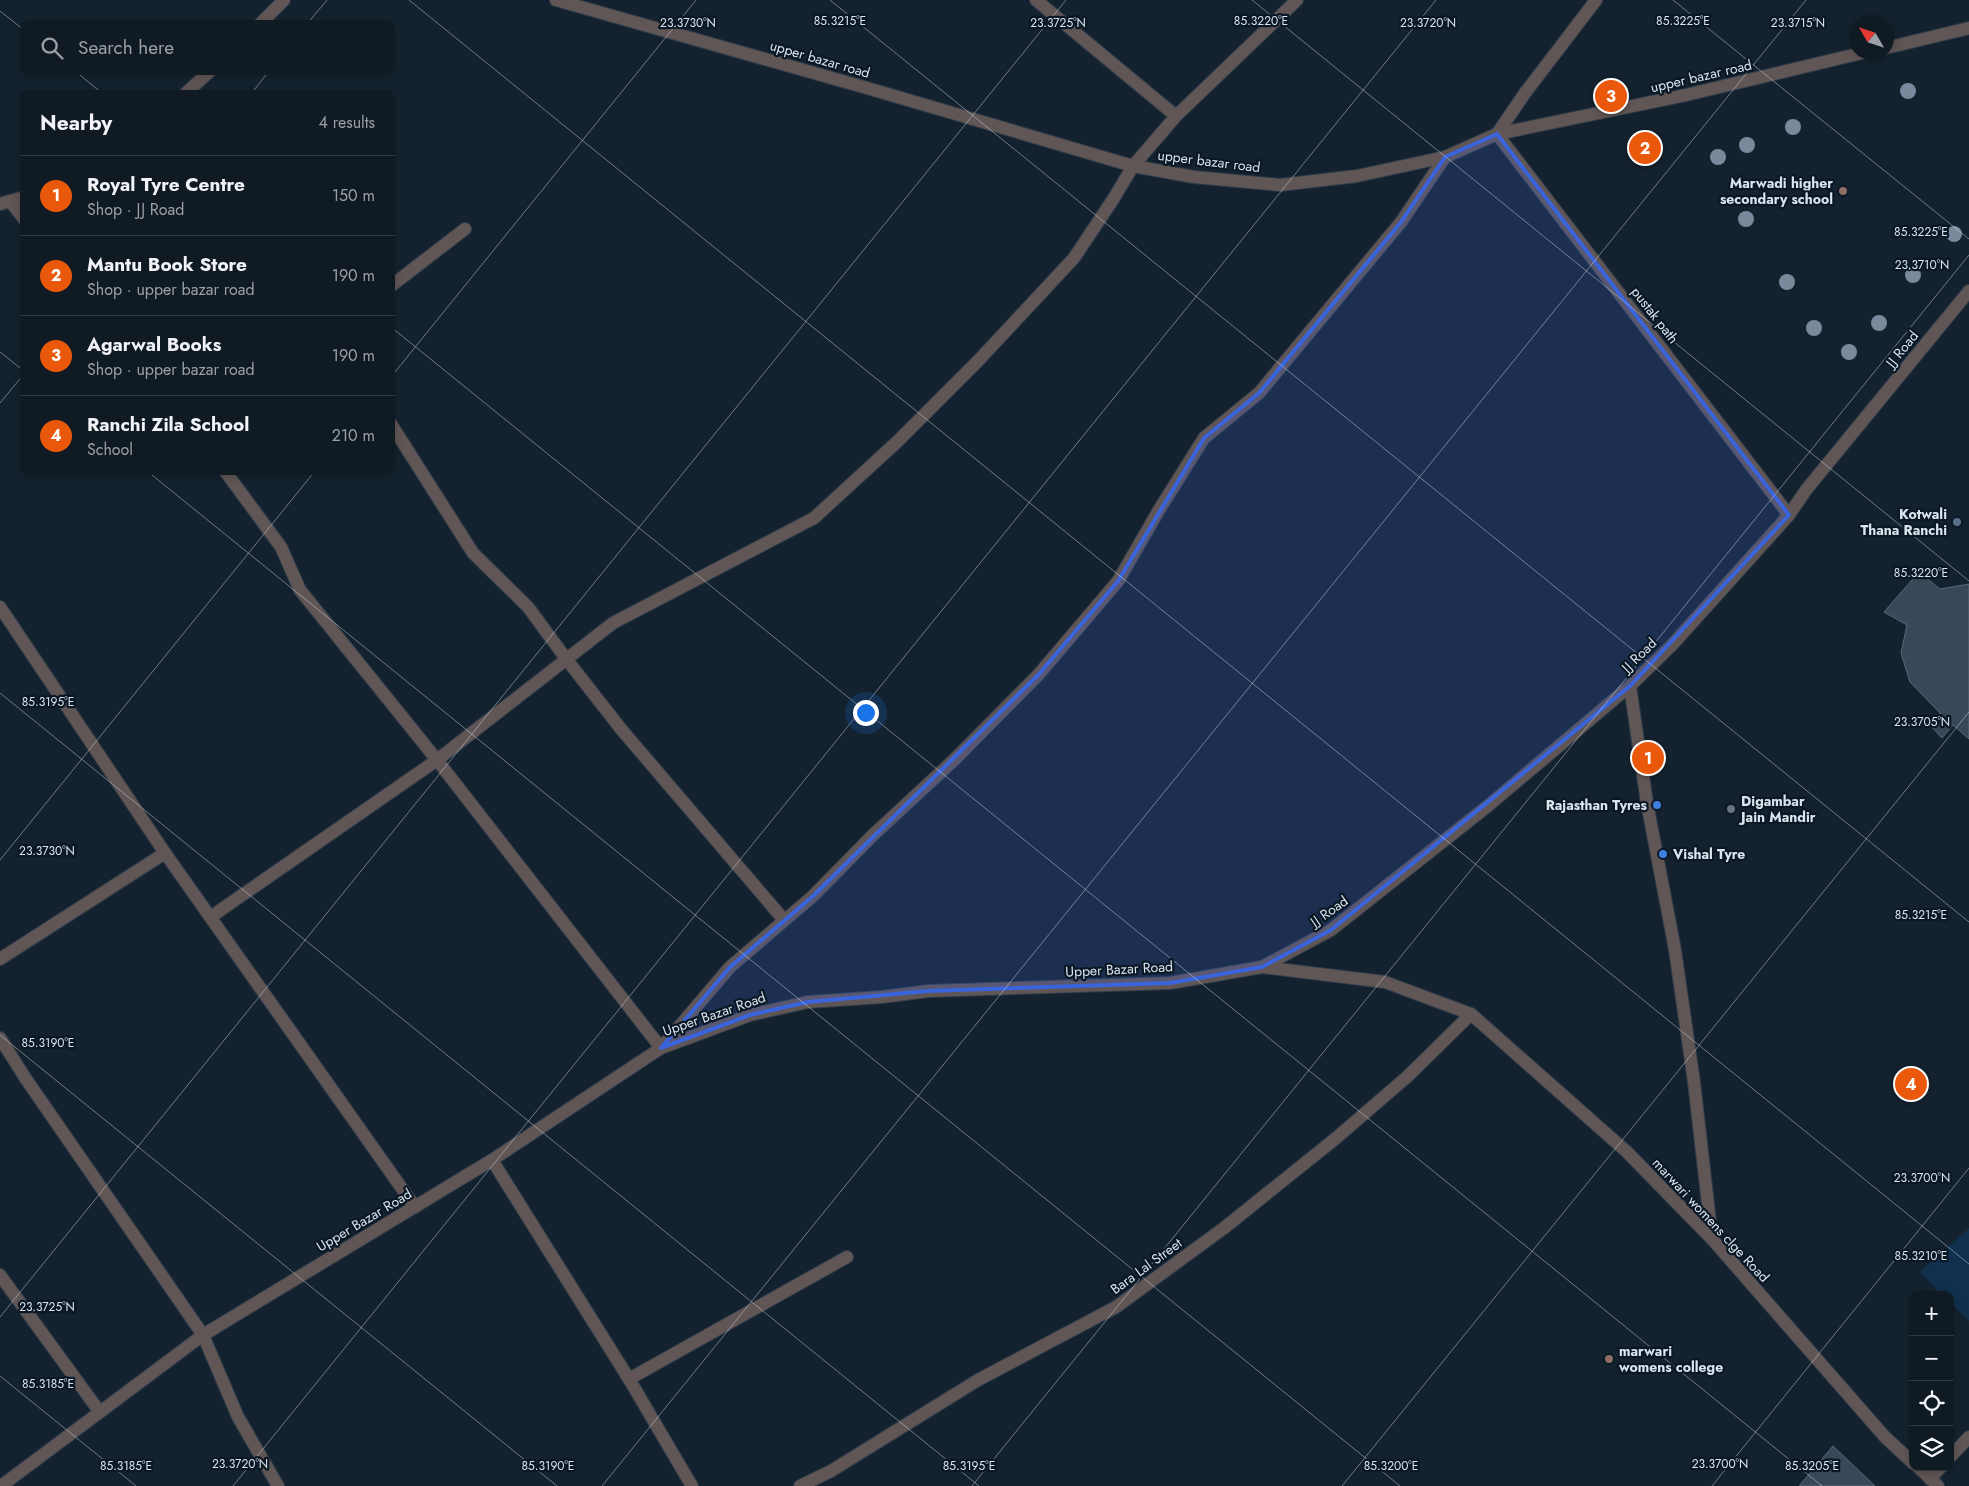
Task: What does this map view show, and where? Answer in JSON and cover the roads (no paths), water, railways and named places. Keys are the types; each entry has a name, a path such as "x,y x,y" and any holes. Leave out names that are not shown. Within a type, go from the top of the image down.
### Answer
{"street":[{"path":"264,20 284,0"},
{"name":"upper bazar road","path":"556,0 930,106 1133,166 1194,177 1280,184 1357,176 1445,157 1497,134 1686,95 1849,56"},
{"path":"1036,0 1176,116"},
{"path":"212,916 437,760 613,623 814,518 898,441 971,368 1074,258 1133,166 1176,116 1297,0"},
{"path":"1497,134 1524,93 1596,0"},
{"path":"1894,46 1969,28"},
{"path":"189,90 206,75"},
{"name":"pustak path","path":"1497,134 1789,515"},
{"path":"228,475 281,547 300,590 437,760 661,1048 730,967 812,896 873,835 955,759 1039,674 1118,581 1158,510 1204,438 1259,393 1401,222 1445,157"},
{"path":"5,202 20,198"},
{"path":"5,202 20,215"},
{"path":"395,283 465,229"},
{"name":"JJ Road","path":"1262,968 1331,930 1489,805 1630,686 1672,645 1789,515 1806,490 1969,291"},
{"path":"395,430 473,553 528,607 566,660 621,729 784,920"},
{"path":"0,607 165,853 212,916 415,1207"},
{"path":"1630,686 1647,803 1675,950 1694,1082 1712,1239"},
{"path":"0,959 165,853"},
{"name":"Upper Bazar Road","path":"1,1486 99,1411 204,1335 492,1160 661,1048 750,1015 808,1002 882,997 928,991 1170,983 1262,968 1385,982 1471,1014"},
{"name":"marwari womens clge Road","path":"1471,1014 1627,1152 1712,1239 1884,1437 1909,1459"},
{"name":"Bara Lal Street","path":"800,1486 822,1481 978,1380 1116,1307 1224,1228 1335,1139 1408,1076 1471,1014"},
{"path":"0,1038 26,1079 204,1335 238,1417 278,1486"},
{"path":"492,1160 629,1379 692,1486"},
{"path":"629,1379 847,1256"},
{"path":"0,1275 99,1411"},
{"path":"1954,1453 1969,1437"},
{"path":"1922,1471 1934,1482"}],"place":[{"name":"Agarwal Books","path":"1611,96"},
{"name":"Mantu Book Store","path":"1645,148"},
{"name":"Marwadi higher secondary school","path":"1843,191"},
{"name":"Kotwali Thana Ranchi","path":"1957,522"},
{"name":"Royal Tyre Centre","path":"1648,758"},
{"name":"Rajasthan Tyres","path":"1657,805"},
{"name":"Digambar Jain Mandir","path":"1731,809"},
{"name":"Vishal Tyre","path":"1663,854"},
{"name":"Ranchi Zila School","path":"1911,1084"},
{"name":"marwari womens college","path":"1609,1359"}]}
